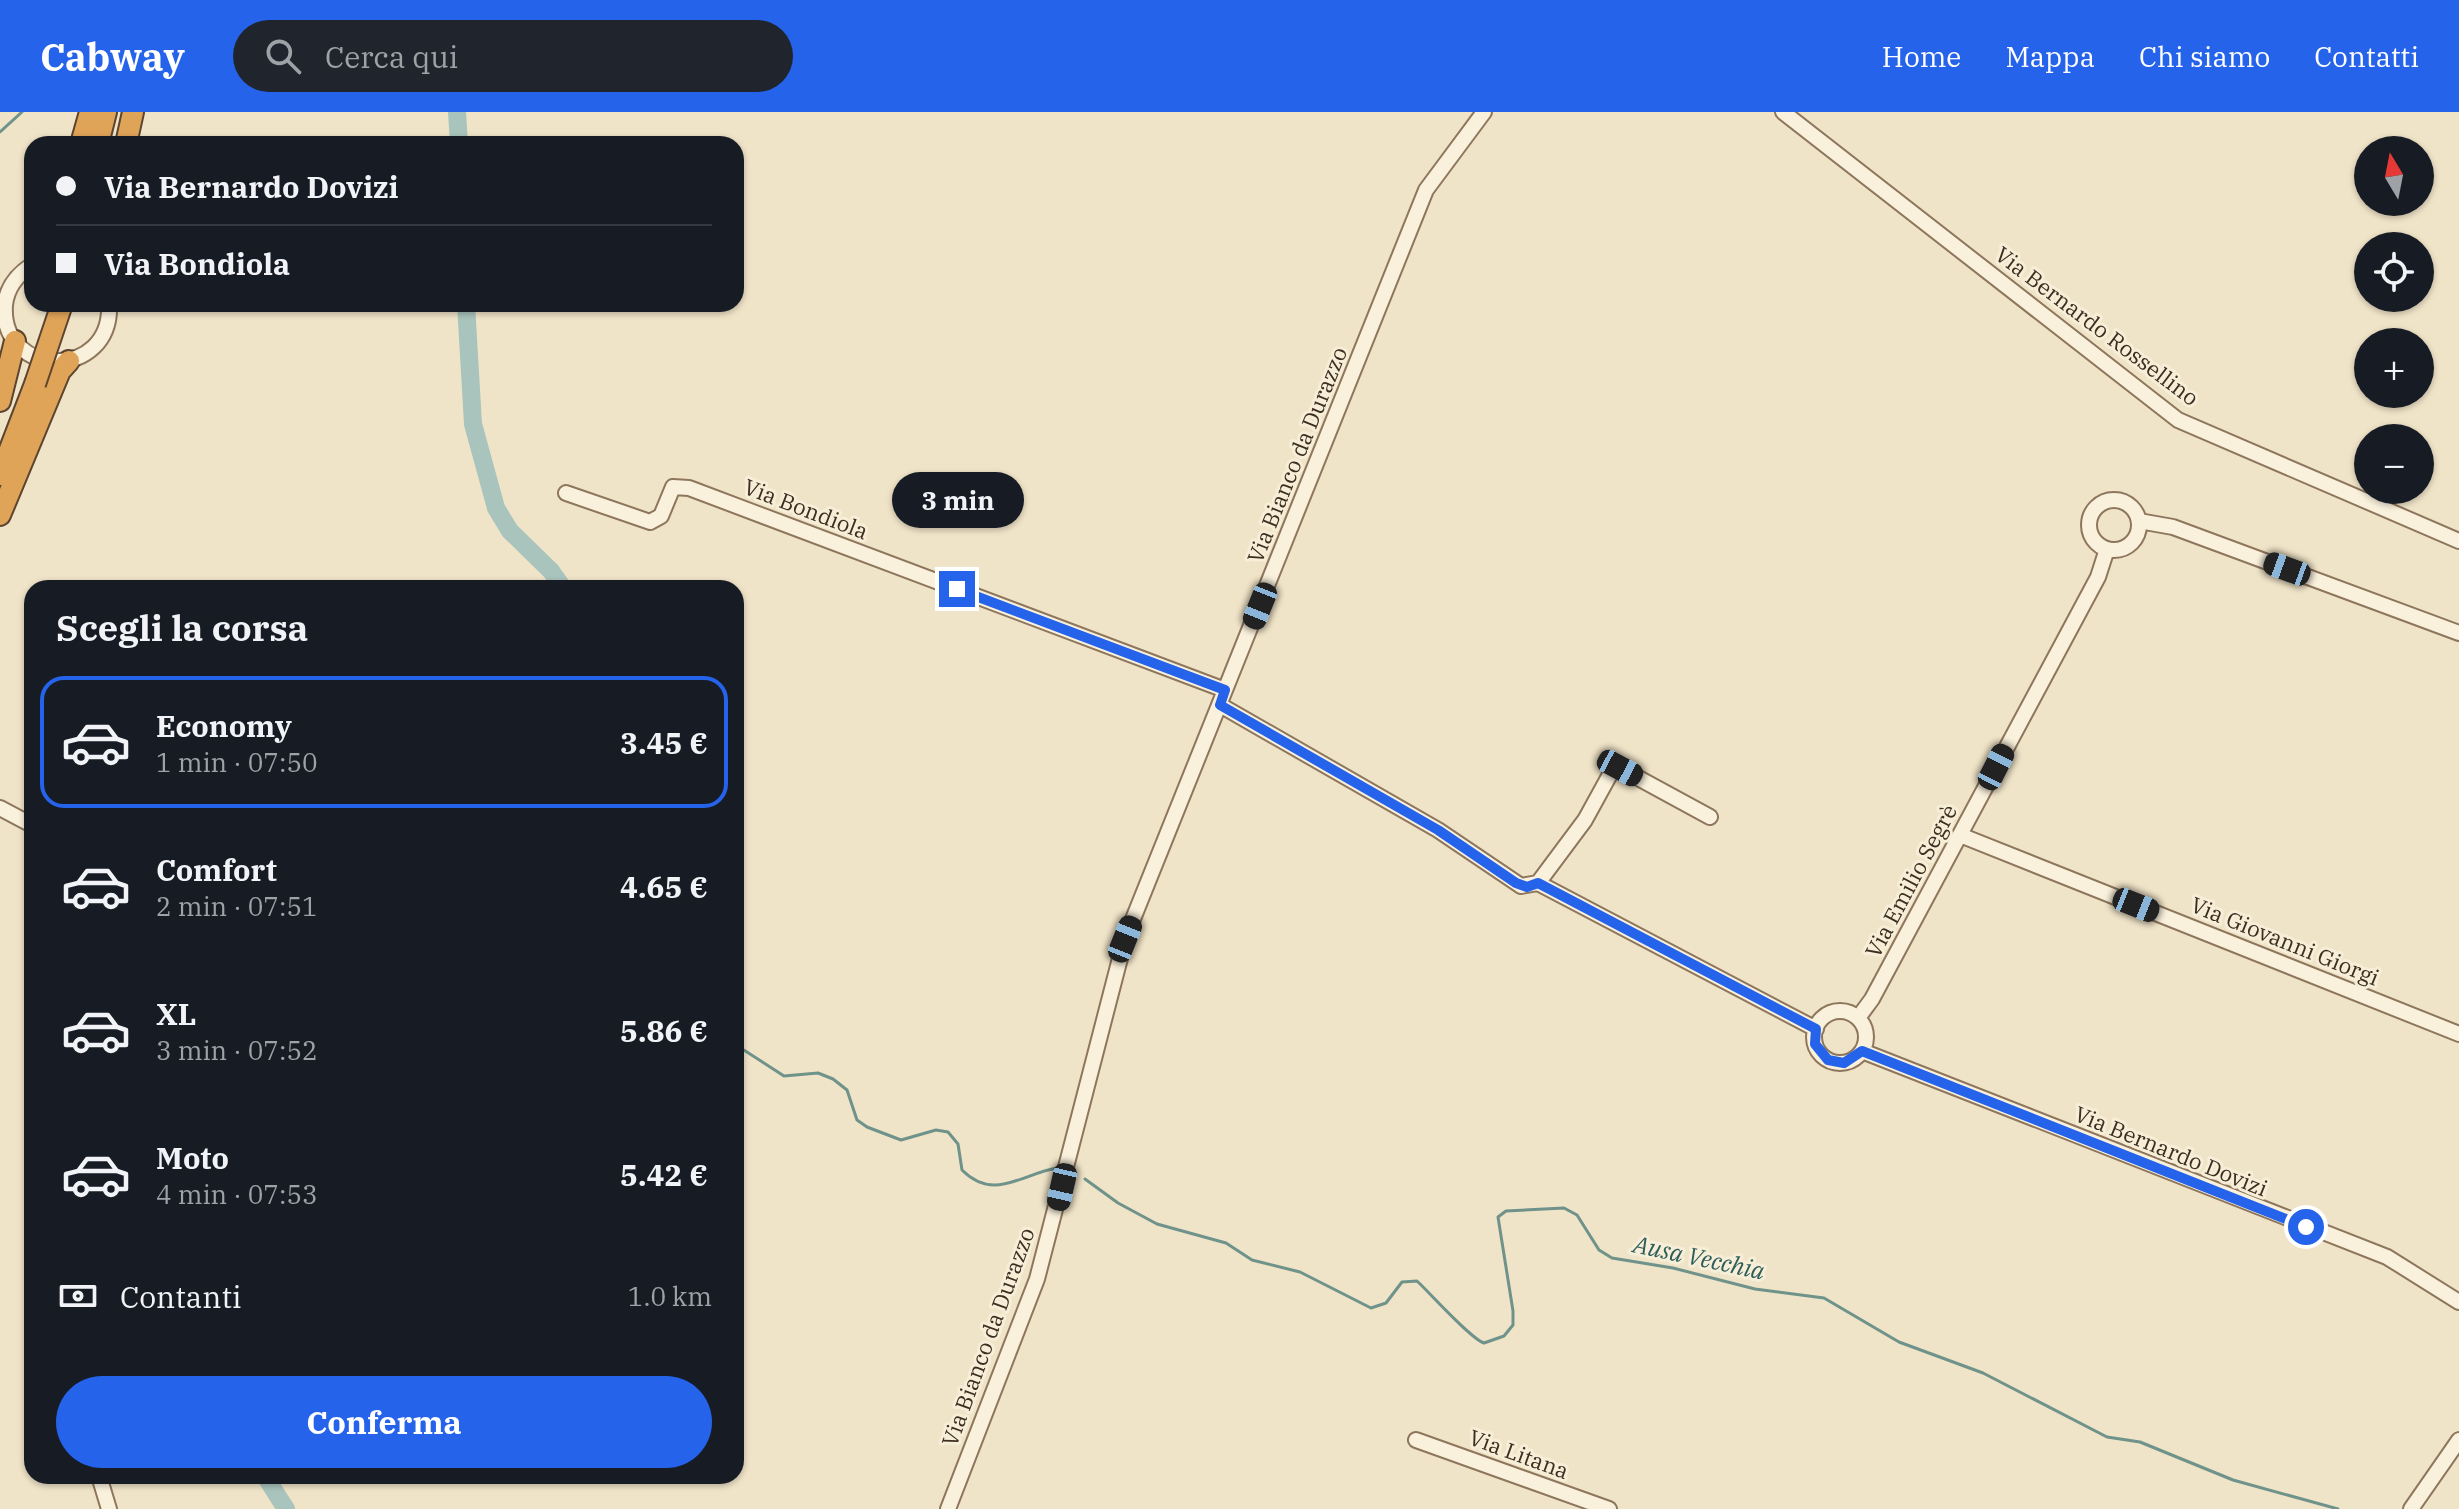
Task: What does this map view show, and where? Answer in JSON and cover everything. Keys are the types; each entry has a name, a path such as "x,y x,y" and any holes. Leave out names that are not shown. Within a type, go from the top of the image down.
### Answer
{"highway":[{"path":"83,136 90,112"},
{"path":"100,136 106,112"},
{"path":"113,136 119,112"},
{"path":"128,136 133,112"},
{"path":"0,475 46,312"},
{"path":"0,441 59,312"},
{"path":"0,401 15,341"},
{"path":"0,515 60,371 69,361"}],"street":[{"name":"Via Bianco da Durazzo","path":"948,1509 1037,1279 1125,939 1426,190 1484,112"},
{"name":"Via Bernardo Rossellino","path":"1783,112 2178,420 2459,541"},
{"path":"24,270 6,282 5,314 15,341 39,359 69,361 83,356 103,335 107,312"},
{"name":"Via Bondiola","path":"566,493 650,522 661,516 673,487 689,488 1222,698"},
{"path":"2139,521 2131,543 2107,549 2095,541 2089,527 2097,506 2111,500 2126,503 2139,521 2173,527 2459,633"},
{"name":"Via Emilio Segrè","path":"1858,1018 1872,999 2098,577 2107,549"},
{"path":"1222,698 1527,887 1538,883 1559,850 1582,824 1613,769 1620,768 1710,817"},
{"path":"0,808 24,821"},
{"name":"Via Giovanni Giorgi","path":"1960,835 2459,1034"},
{"path":"1538,883 1816,1029"},
{"path":"1848,1012 1858,1018 1866,1037 1862,1051 1844,1063 1828,1060 1815,1044 1816,1029 1831,1013 1848,1012"},
{"name":"Via Bernardo Dovizi","path":"1862,1051 2387,1257 2459,1302"},
{"name":"Via Litana","path":"1416,1440 1609,1509"},
{"path":"2411,1509 2459,1440"},
{"path":"101,1484 109,1509"}],"waterway":[{"path":"0,132 22,112"},
{"path":"457,112 458,136"},
{"path":"466,312 473,424 496,508 510,531 557,580"},
{"name":"Ausa Vecchia","path":"744,1050 784,1076 818,1073 833,1079 847,1090 857,1120 867,1127 901,1140 936,1130 948,1132 958,1144 962,1170 985,1184 1008,1183 1057,1168"},
{"name":"Ausa Vecchia","path":"1085,1179 1118,1203 1157,1224 1226,1243 1252,1260 1300,1272 1371,1308 1386,1303 1402,1282 1417,1281 1461,1325 1484,1343 1504,1336 1513,1325 1498,1217 1506,1211 1564,1208 1577,1215 1599,1250 1612,1258 1673,1268 1755,1289 1824,1298 1899,1342 1983,1373 2107,1437 2140,1442 2233,1480 2338,1509"},
{"path":"270,1484 286,1509"}],"route":[{"path":"957,589 1225,690 1220,705 1438,830 1521,886 1538,883 1816,1029 1815,1044 1828,1060 1844,1063 1862,1051 2306,1227"}]}
